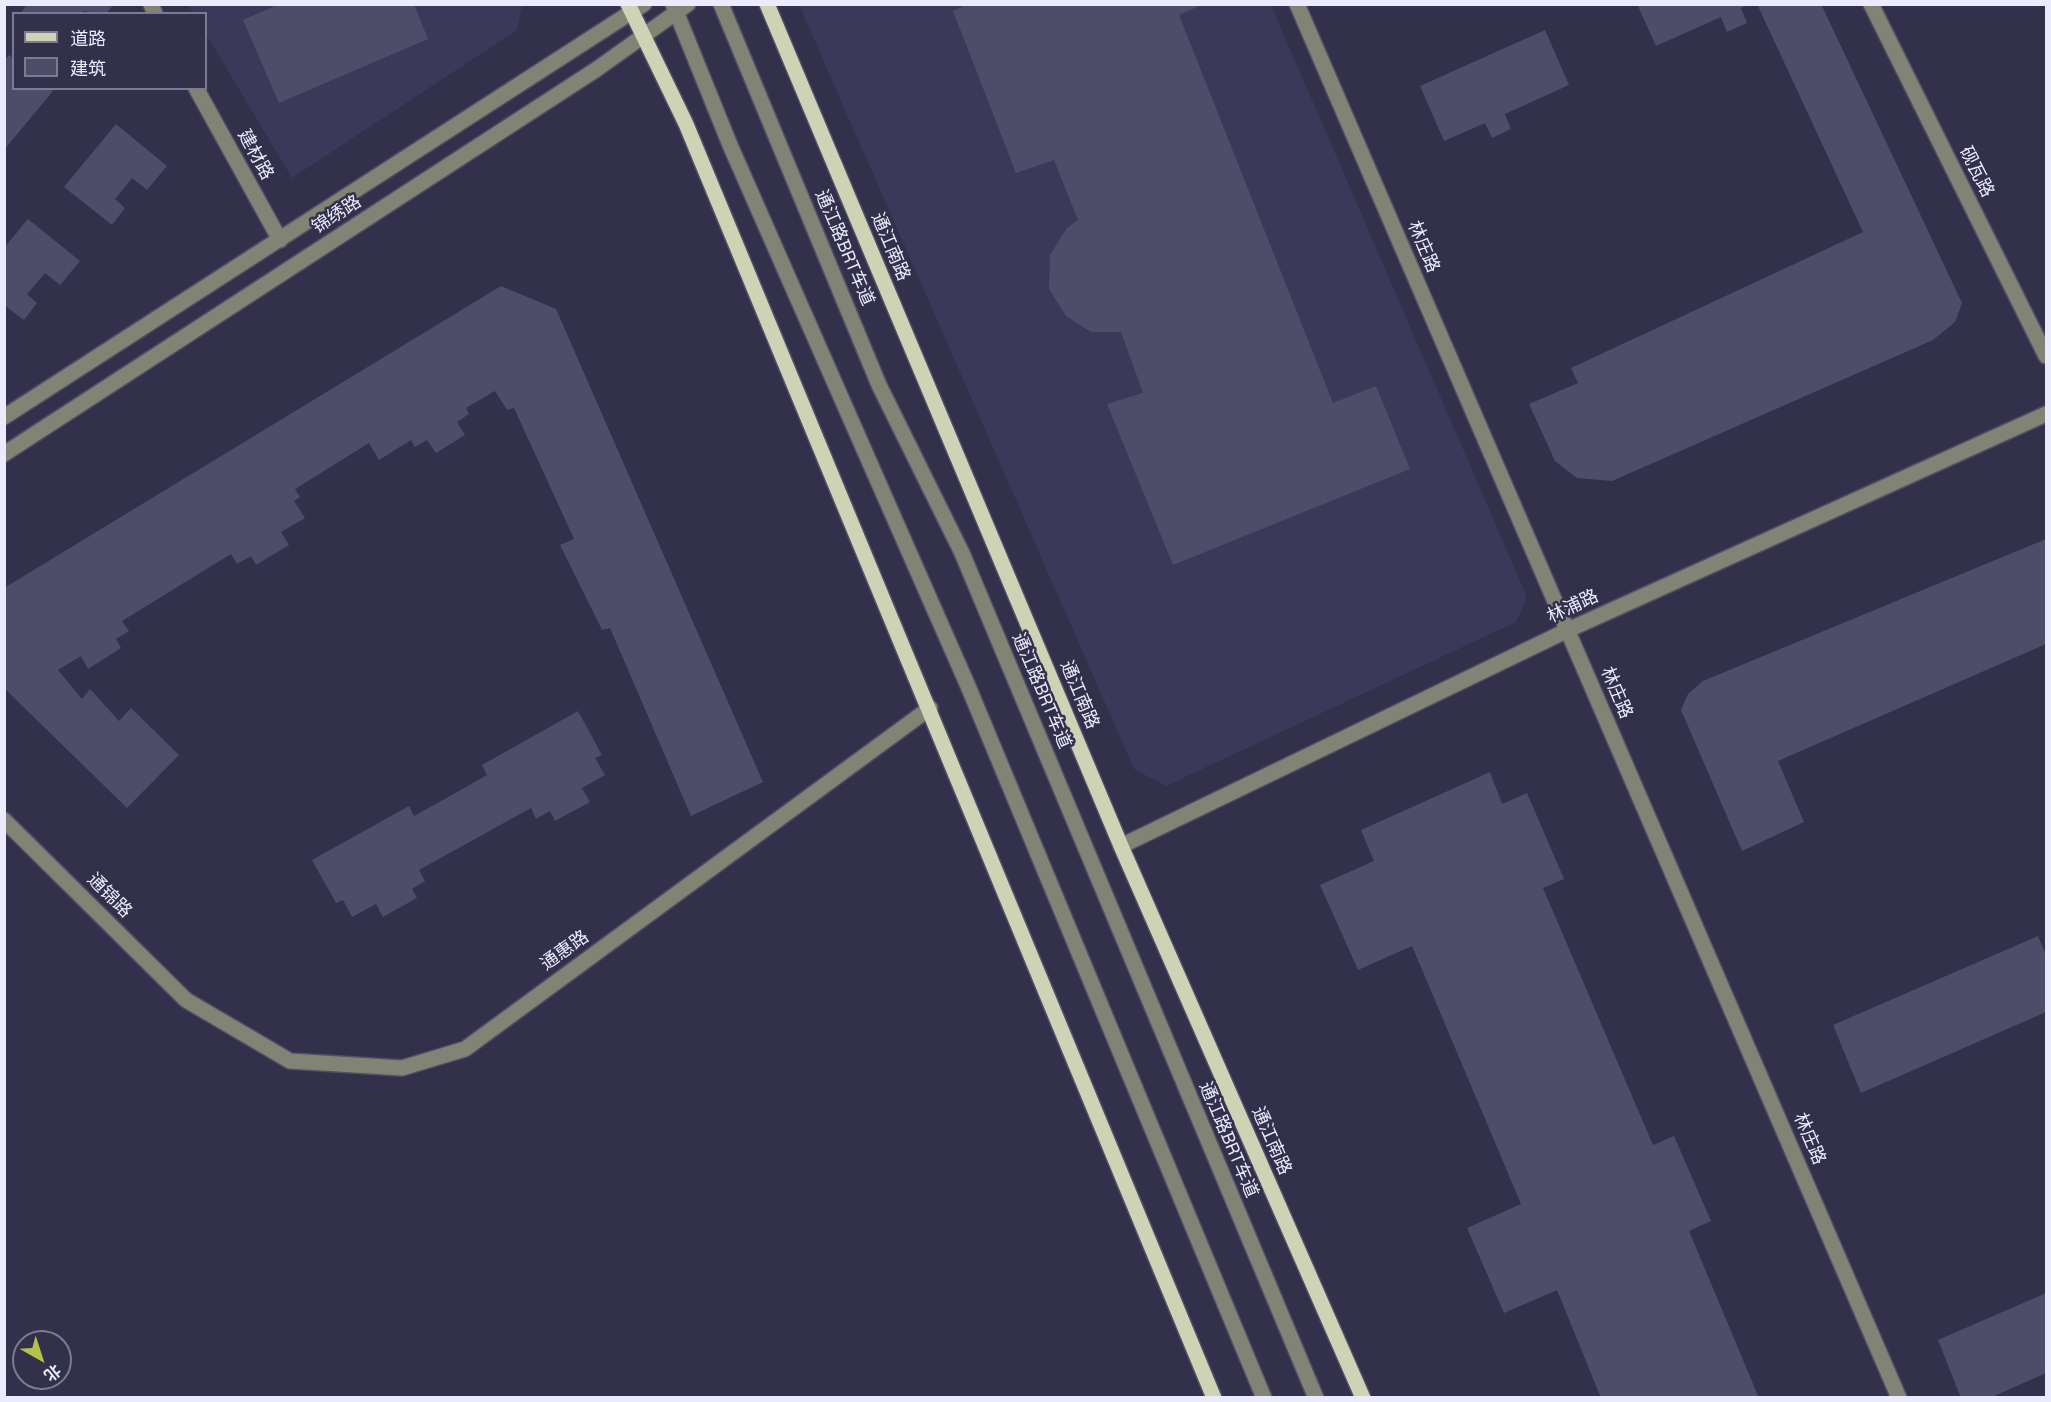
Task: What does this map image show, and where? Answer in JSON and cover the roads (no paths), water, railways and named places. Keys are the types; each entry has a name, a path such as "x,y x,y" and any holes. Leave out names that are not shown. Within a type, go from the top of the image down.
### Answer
{"main road":[{"name":"通江南路","path":"767,4 1121,846 1362,1398"},
{"path":"635,7 644,36 686,124 930,708 1214,1398"}],"street":[{"name":"通江路BRT车道","path":"721,4 879,385 975,585 1316,1398"},
{"name":"林庄路","path":"1297,4 1899,1398"},
{"name":"砚瓦路","path":"1871,4 2046,356"},
{"name":"锦绣路","path":"4,417 280,240 635,7"},
{"name":"锦绣路","path":"4,454 644,36 679,7"},
{"path":"679,7 735,156 968,686 1264,1398"},
{"name":"建材路","path":"197,90 280,240"},
{"name":"林浦路","path":"1121,846 1568,630 2046,414"},
{"name":"通惠路","path":"186,1000 290,1061 402,1068 465,1048 930,708"},
{"name":"通锦路","path":"4,820 186,1000"}]}
